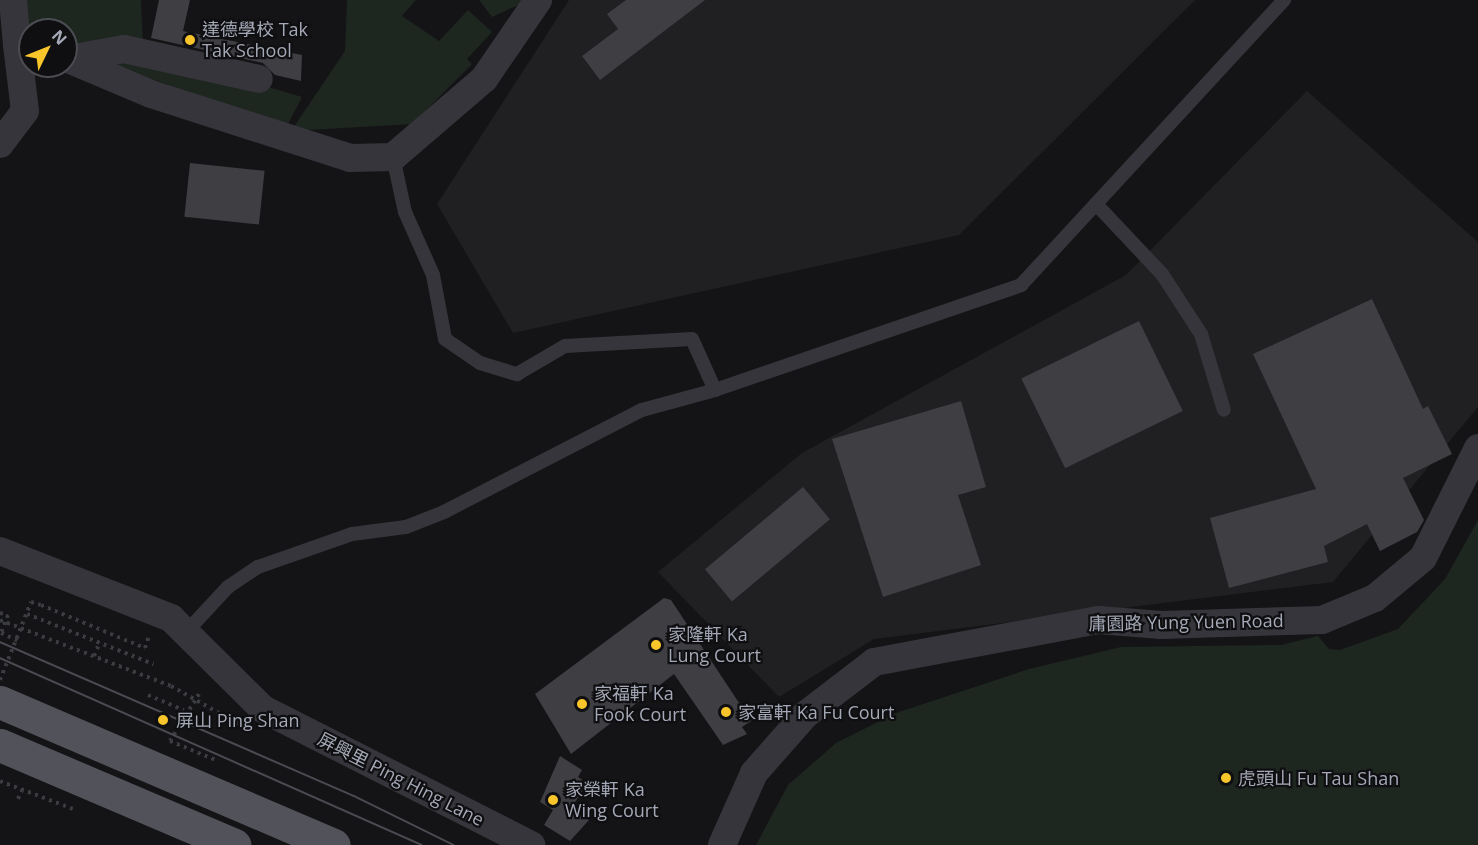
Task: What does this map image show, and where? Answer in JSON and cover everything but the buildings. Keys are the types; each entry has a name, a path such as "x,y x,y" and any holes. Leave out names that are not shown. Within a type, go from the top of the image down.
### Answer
{"main road":[{"path":"0,702 334,845"},
{"path":"0,745 235,845"}],"street":[{"path":"12,0 18,23"},
{"path":"78,64 151,94 350,158 393,157 484,79 538,0"},
{"path":"78,57 124,49 260,79"},
{"path":"0,144 25,111 24,78"},
{"name":"庸園路 Yung Yuen Road","path":"722,845 754,773 805,715 874,663 1098,620 1162,626 1322,620 1375,598 1423,558 1478,448"},
{"name":"屏興里 Ping Hing Lane","path":"0,551 171,618 189,630 263,709 531,845"}],"lane":[{"path":"189,630 228,587 258,567 352,534 406,526 444,512 642,410 715,390 1021,285 1284,0"},
{"path":"393,157 405,212 433,275 445,339 480,363 517,374 565,346 692,339 715,390"},
{"path":"1096,204 1162,274 1201,334 1224,410"}],"path":[{"path":"42,596 53,600"},
{"path":"0,680 32,602 145,648 150,637 139,633"},
{"path":"0,613 8,615 3,621 1,633 19,640"},
{"path":"27,614 87,640 153,664"},
{"path":"3,621 94,656 194,699 242,726"},
{"path":"94,656 99,644"},
{"path":"198,694 184,710 170,741 218,761"},
{"path":"148,695 184,710"}],"shaded area":[{"path":"26,0 141,0 143,50 302,97 287,126 78,53 78,18 28,18"},
{"path":"347,0 416,0 402,16 439,41 468,10 492,32 467,59 472,64 412,124 291,131 345,51"},
{"path":"479,0 529,0 492,17"},
{"path":"569,0 1195,0 959,235 513,333 437,204"},
{"path":"1307,91 1478,242 1478,407 1333,582 874,639 779,697 658,572 802,453 1126,275"},
{"path":"1478,520 1478,845 756,845 788,785 836,743 896,713 1029,669 1121,647 1281,645 1318,636 1329,649 1340,650 1398,629 1445,579"}],"tram line":[{"path":"0,642 354,796 454,845"},
{"path":"0,658 421,845"}],"place":[{"name":"達德學校 Tak Tak School","path":"190,40"},
{"name":"家隆軒 Ka Lung Court","path":"656,645"},
{"name":"家福軒 Ka Fook Court","path":"582,704"},
{"name":"家富軒 Ka Fu Court","path":"726,712"},
{"name":"屏山 Ping Shan","path":"163,720"},
{"name":"虎頭山 Fu Tau Shan","path":"1226,778"},
{"name":"家榮軒 Ka Wing Court","path":"553,800"}]}
